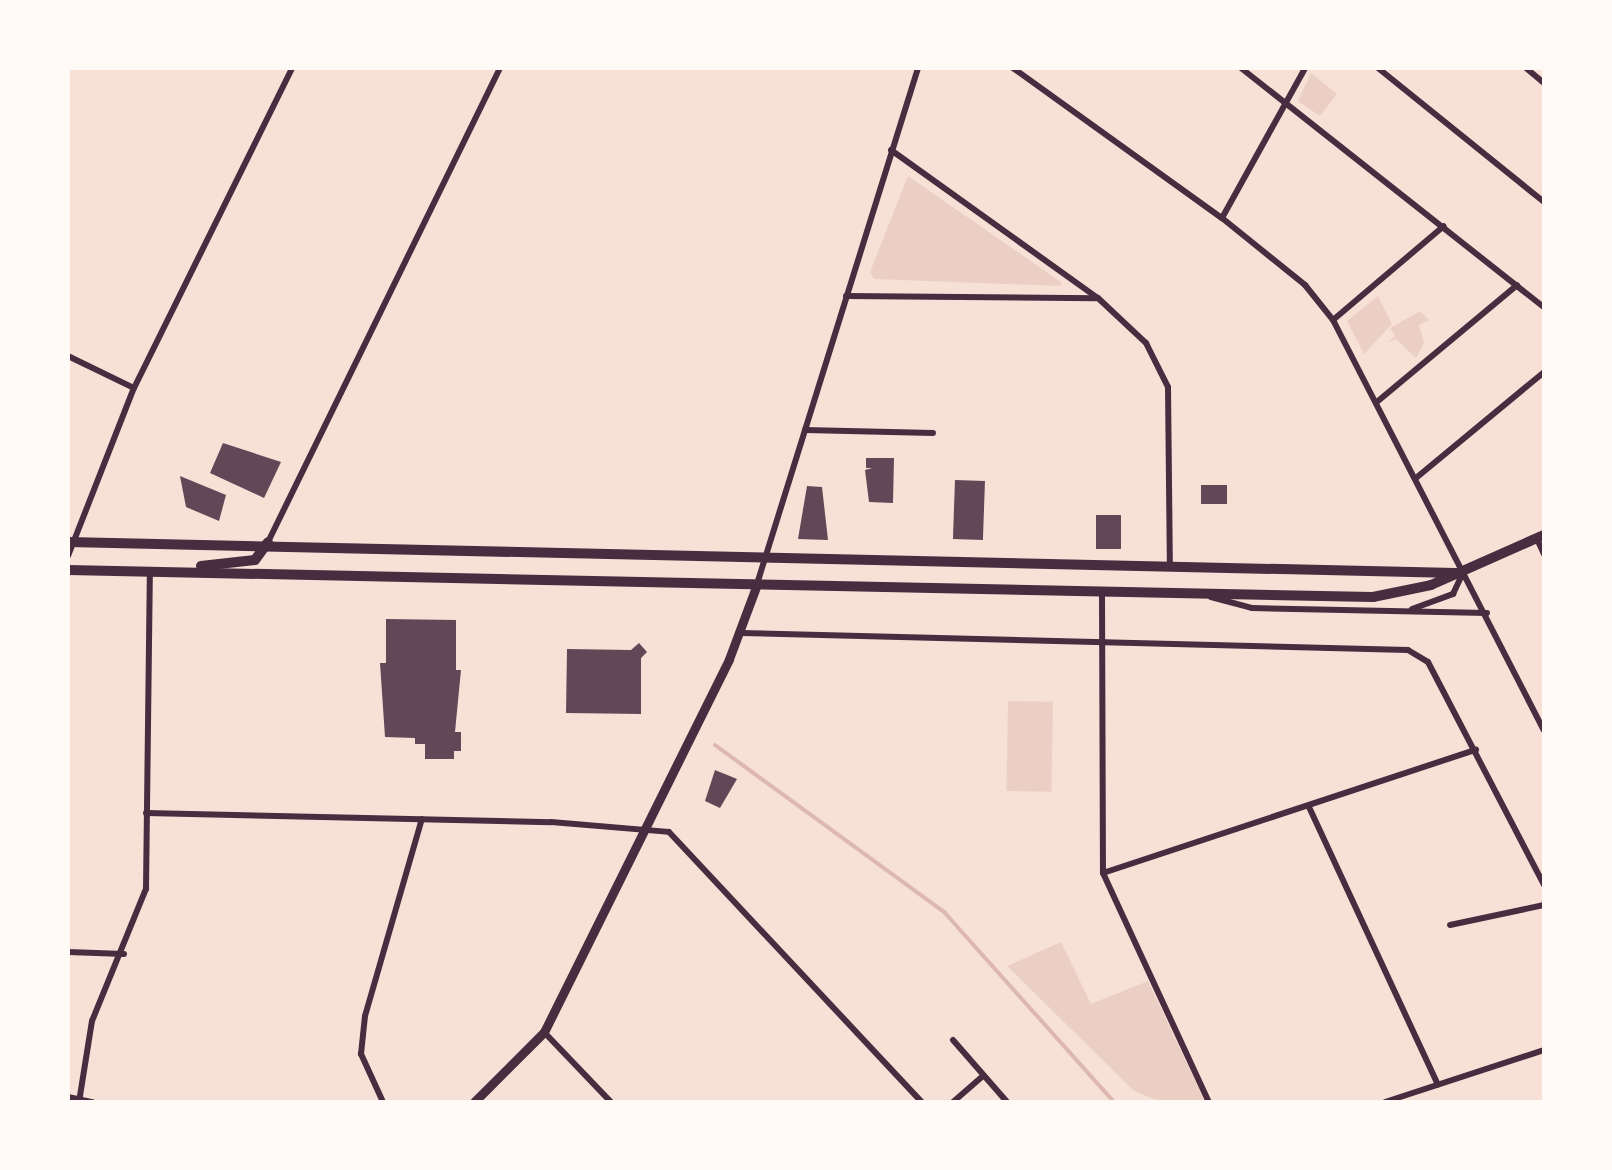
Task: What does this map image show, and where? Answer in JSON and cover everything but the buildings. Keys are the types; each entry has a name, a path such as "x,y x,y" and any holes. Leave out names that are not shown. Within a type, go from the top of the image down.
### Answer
{"main road":[{"path":"68,570 1373,597 1406,594 1541,537"},
{"path":"70,542 268,542 1463,573"},
{"path":"185,570 255,560 268,542"}],"street":[{"path":"68,556 70,542 134,388 292,68"},
{"path":"268,542 500,68"},
{"path":"474,1102 544,1032 741,633 918,68"},
{"path":"1013,68 1222,218 1305,285 1333,320 1378,402 1544,730"},
{"path":"1241,68 1544,307"},
{"path":"1222,218 1305,68"},
{"path":"1378,68 1544,202"},
{"path":"1526,68 1544,83"},
{"path":"891,150 1098,298 1146,343 1168,387 1170,568"},
{"path":"1333,320 1444,226"},
{"path":"1378,402 1517,285"},
{"path":"846,296 1098,298"},
{"path":"68,356 134,388"},
{"path":"1416,478 1544,372"},
{"path":"806,430 932,433"},
{"path":"1541,537 1544,554"},
{"path":"78,1101 92,1021 124,954 146,889 150,571"},
{"path":"1406,610 1453,594 1463,573"},
{"path":"1102,594 1103,873 1209,1102"},
{"path":"1205,596 1252,608 1487,612"},
{"path":"741,633 1408,650 1428,662 1544,885"},
{"path":"1103,873 1476,750"},
{"path":"1309,807 1438,1085"},
{"path":"146,812 649,826 669,832 922,1102"},
{"path":"383,1102 361,1054 365,1016 422,819"},
{"path":"1450,925 1544,905"},
{"path":"68,952 124,954"},
{"path":"544,1032 611,1102"},
{"path":"954,1040 1007,1102"},
{"path":"1385,1102 1544,1050"},
{"path":"953,1102 983,1076"},
{"path":"68,1098 92,1102"}],"shaded area":[{"path":"1311,73 1337,94 1320,116 1298,101"},
{"path":"908,176 1061,282 1061,286 874,279 870,272"},
{"path":"1378,296 1392,324 1364,354 1347,321"},
{"path":"1420,311 1429,320 1419,325 1424,343 1416,358 1396,339 1386,343 1395,336 1390,328"},
{"path":"1008,701 1053,702 1051,792 1006,791"},
{"path":"1061,942 1091,1004 1148,981 1205,1102 1161,1102 1134,1091 1007,966"}],"waterway":[{"path":"715,745 945,913 1114,1102"}]}
